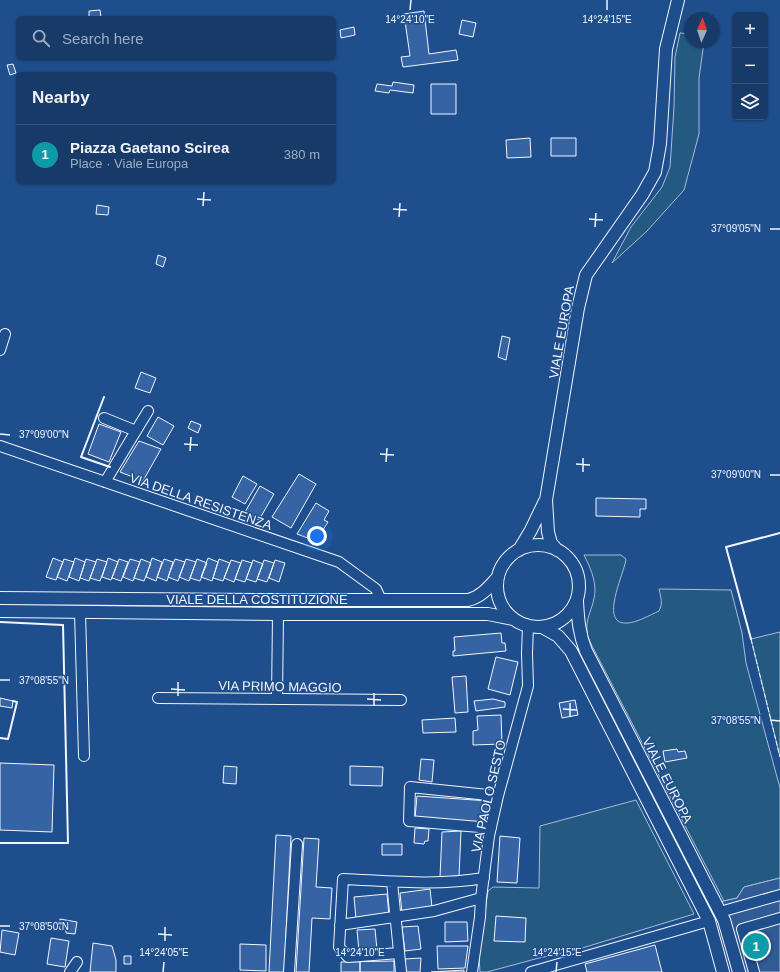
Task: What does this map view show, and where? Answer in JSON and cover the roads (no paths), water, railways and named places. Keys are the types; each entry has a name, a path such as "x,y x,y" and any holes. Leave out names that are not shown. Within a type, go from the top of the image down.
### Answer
{"street":[{"name":"VIALE EUROPA","path":"557,550 551,543 548,532 546,500 578,308 586,275 642,195 655,172 660,144 666,49 678,0"},
{"path":"0,350 5,334"},
{"path":"105,482 148,411"},
{"path":"104,418 136,431"},
{"name":"VIA DELLA RESISTENZA","path":"0,446 339,562 376,589 381,600"},
{"name":"VIALE EUROPA","path":"519,550 546,500"},
{"path":"542,545 557,550 571,561 579,577 580,589 577,601 572,611 554,625 542,627 528,626 513,619 506,612 500,600 497,586 498,577 502,566 510,557 526,547 542,545"},
{"name":"VIALE DELLA COSTITUZIONE","path":"0,598 468,600 481,594 498,577"},
{"name":"VIALE EUROPA","path":"577,601 578,627 586,651 724,920 739,972"},
{"name":"VIALE DELLA COSTITUZIONE","path":"0,611 278,614 488,614 513,619"},
{"path":"80,612 84,756"},
{"path":"278,614 278,698"},
{"name":"VIA PAOLO SESTO","path":"472,972 491,828 498,796 528,686 528,626"},
{"path":"542,627 558,636 571,651 709,921 723,972"},
{"name":"VIA PRIMO MAGGIO","path":"158,698 401,700"},
{"path":"491,828 408,821 410,787 498,796"},
{"path":"289,972 297,844"},
{"path":"399,953 348,957 339,948 343,879 392,882 459,882 484,878"},
{"path":"392,882 401,972"},
{"path":"720,912 780,895"},
{"path":"340,925 434,911 481,898"},
{"path":"754,972 742,929 780,918"},
{"path":"531,972 709,921"},
{"path":"70,972 76,962"}],"place":[{"name":"Piazza Gaetano Scirea","path":"756,946"}]}
